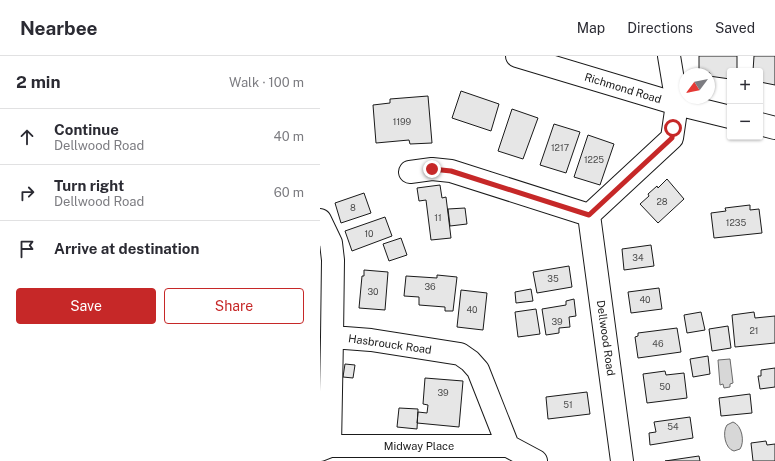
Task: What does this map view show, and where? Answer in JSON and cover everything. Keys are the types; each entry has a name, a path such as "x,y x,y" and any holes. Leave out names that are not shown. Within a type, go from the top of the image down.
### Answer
{"street":[{"name":"Richmond Road","path":"517,56 677,104 727,116"},
{"path":"410,172 432,169 451,171 589,215 672,138 677,104 669,56"},
{"path":"763,125 775,128"},
{"name":"Dellwood Road","path":"589,215 622,461"},
{"name":"Hasbrouck Road","path":"320,220 331,243 333,260 332,337 371,340 460,354 470,361 478,370 508,446"},
{"path":"325,448 332,337"},
{"path":"508,446 536,461"},
{"name":"Midway Place","path":"325,448 508,446"}],"shaded area":[{"path":"730,359 733,383 730,384 730,387 724,388 723,384 720,385 718,360"},
{"path":"733,422 739,426 742,434 742,446 740,449 734,451 728,447 725,440 725,428"}],"building":[{"path":"699,56 737,56 737,68 727,68 727,79 715,77 715,68 699,68"},
{"path":"754,56 775,56 775,85 763,83 763,68 753,68"},
{"path":"461,91 499,104 491,131 452,118"},
{"path":"428,96 432,143 410,144 409,140 376,143 373,105 390,103 390,99"},
{"path":"512,109 538,118 523,159 498,151"},
{"path":"554,124 580,132 566,173 540,165"},
{"path":"588,135 614,144 600,185 574,177"},
{"path":"667,179 684,199 658,223 640,204 649,196 648,194 657,186 658,188"},
{"path":"440,185 442,198 446,197 451,238 431,240 426,200 419,201 417,188"},
{"path":"364,193 371,213 341,223 335,203"},
{"path":"750,205 750,210 759,209 762,233 714,238 711,213 726,211 725,208"},
{"path":"465,208 467,224 450,226 448,209"},
{"path":"385,217 392,236 352,251 345,231"},
{"path":"401,238 407,255 389,261 383,244"},
{"path":"651,245 654,266 624,270 622,249"},
{"path":"569,266 572,287 537,293 533,272"},
{"path":"364,270 388,272 385,310 359,308 362,276 364,276"},
{"path":"437,275 457,277 453,311 445,311 445,307 419,305 419,297 404,296 406,276 437,278"},
{"path":"659,288 662,309 631,313 628,292"},
{"path":"531,289 533,301 516,303 515,292"},
{"path":"461,290 487,293 483,330 457,327"},
{"path":"574,299 576,316 569,317 570,327 559,328 559,333 546,335 542,309 566,305 566,301"},
{"path":"536,309 540,334 518,337 515,312"},
{"path":"701,312 705,330 687,333 684,315"},
{"path":"754,312 755,318 775,316 775,343 735,347 732,315"},
{"path":"728,326 731,348 712,351 709,329"},
{"path":"677,328 681,352 638,358 635,337 638,336 638,333"},
{"path":"708,356 710,374 693,377 690,359"},
{"path":"345,364 355,365 353,378 343,377"},
{"path":"775,368 775,387 760,389 758,376 761,376 761,370"},
{"path":"665,371 666,375 684,373 687,398 647,403 643,374"},
{"path":"425,378 463,381 459,427 417,423 418,412 427,413 428,405 423,404"},
{"path":"587,392 590,414 548,419 546,397"},
{"path":"750,394 752,413 721,416 719,398"},
{"path":"399,408 418,409 417,429 397,427"},
{"path":"690,417 693,438 650,445 649,433 656,432 654,422"},
{"path":"766,441 767,445 775,444 775,461 753,461 751,443"},
{"path":"699,456 700,461 665,461 692,457"}],"route":[{"path":"432,169 451,171 589,215 672,138 673,128"}]}
